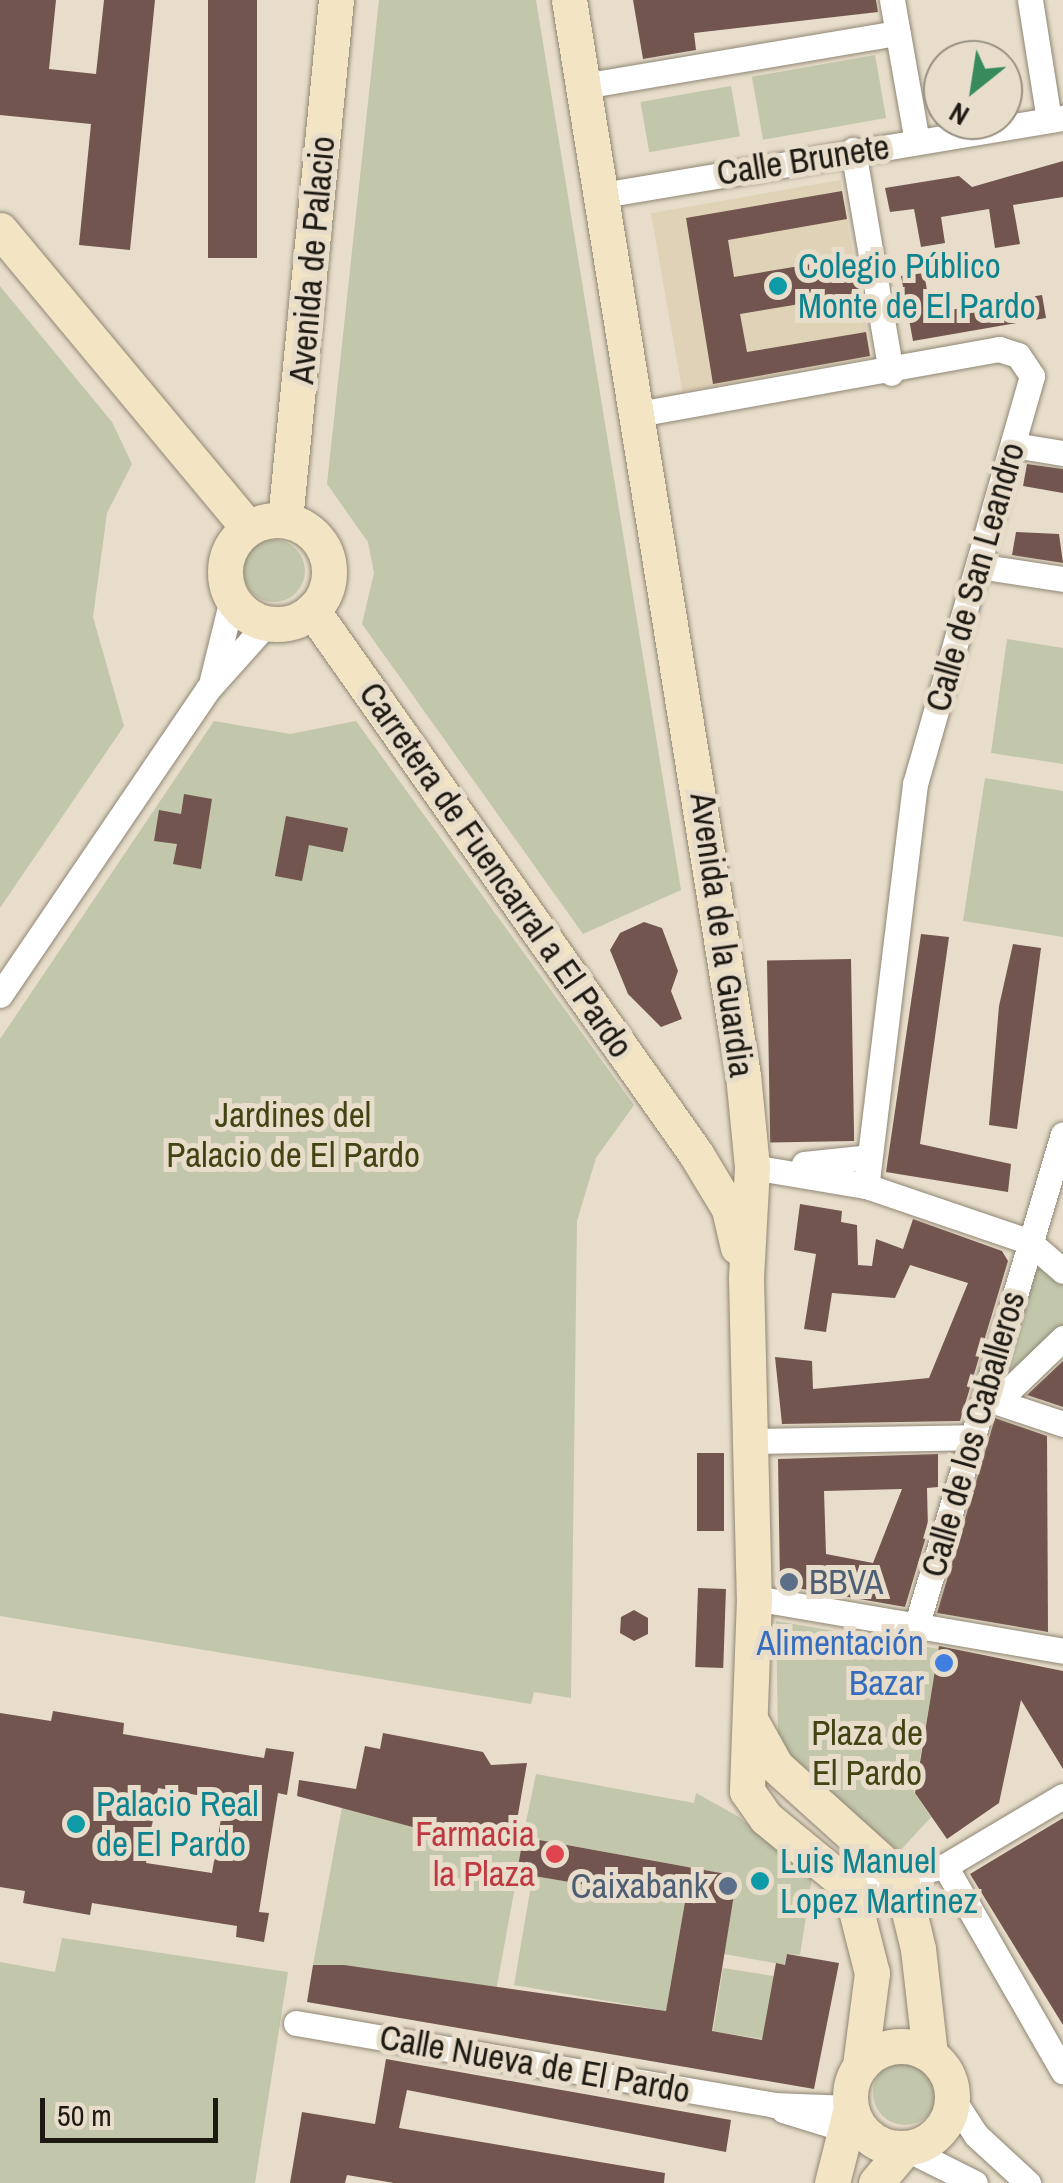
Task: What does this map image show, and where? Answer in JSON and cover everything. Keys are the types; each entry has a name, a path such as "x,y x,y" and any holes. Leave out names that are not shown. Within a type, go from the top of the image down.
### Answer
{"street":[{"name":"Avenida de Palacio","path":"285,520 336,0"},
{"name":"Avenida de la Guardia","path":"569,0 743,1074 768,1167 746,1278 758,1748 746,1791 766,1818 850,1887"},
{"path":"892,0 918,142"},
{"path":"1030,0 1056,119"},
{"path":"583,86 898,33"},
{"name":"Calle Brunete","path":"602,195 1056,119"},
{"path":"853,150 891,374"},
{"path":"0,230 248,528"},
{"name":"Calle de San Leandro","path":"638,414 891,374 1000,349 1018,355 1032,376 915,784 866,1186"},
{"path":"1014,445 1063,453"},
{"path":"0,995 208,689 267,623 312,610 328,582 326,554 315,536 285,520 248,528 226,560 232,599 208,689"},
{"path":"978,566 1063,580"},
{"path":"232,599 267,623"},
{"name":"Carretera de Fuencarral a El Pardo","path":"312,610 688,1142 729,1209 746,1278"},
{"path":"688,1142 726,1131 743,1074"},
{"name":"Calle de los Caballeros","path":"916,1627 1063,1134"},
{"path":"688,1142 768,1167 866,1186 1028,1241 1063,1271"},
{"path":"729,1209 738,1177 768,1167 869,1157"},
{"path":"985,1398 1009,1390 1063,1338"},
{"path":"985,1398 1063,1424"},
{"path":"752,1440 973,1437"},
{"path":"754,1598 1063,1651"},
{"path":"758,1748 901,1879 918,1950 930,2054"},
{"path":"832,2183 855,2126 872,1973 850,1887 901,1879 945,1866 1063,1796"},
{"path":"945,1866 1063,2071"},
{"name":"Calle Nueva de El Pardo","path":"296,2023 774,2105 855,2126"},
{"path":"860,2066 896,2046 930,2054 944,2069 952,2098 976,2135 1028,2183"},
{"path":"876,2183 905,2148 940,2130 952,2098"},
{"path":"855,2126 974,2183"}],"shaded area":[{"path":"840,180 871,358 682,392 651,213"}],"green space":[{"path":"379,0 536,0 681,890 583,934 362,624 374,573 368,542 327,484"},
{"path":"875,55 886,118 763,140 752,77"},
{"path":"731,86 740,136 649,152 640,102"},
{"path":"0,286 112,422 132,464 107,513 93,617 124,726 0,908"},
{"path":"274,540 296,549 305,571 296,593 274,602 252,593 243,571 252,549"},
{"path":"1007,639 1063,648 1063,764 991,753"},
{"name":"Jardines del Palacio de El Pardo","path":"214,721 290,734 356,721 634,1105 596,1158 577,1221 571,1698 534,1692 531,1704 0,1616 0,1039"},
{"path":"985,778 1063,791 1063,937 963,921"},
{"path":"1038,1260 1063,1284 1063,1329 1010,1378 1001,1372"},
{"name":"Plaza de El Pardo","path":"776,1621 939,1649 914,1792 931,1817 899,1852 791,1759 778,1736"},
{"path":"536,1774 694,1803 696,1793 739,1817 812,1878 800,1955 787,1954 785,1965 724,1954 737,1876 524,1837 496,1991 313,1965 342,1807 449,1837 523,1836"},
{"path":"534,1868 546,1878 685,1902 666,2011 514,1985"},
{"path":"62,1938 288,1972 255,2183 0,2183 0,1962 55,1972"},
{"path":"723,1968 774,1976 764,2039 713,2031"},
{"path":"905,2061 928,2070 937,2093 928,2116 905,2125 882,2116 873,2093 882,2070"}],"building":[{"path":"0,0 56,0 49,69 96,74 104,0 155,0 130,250 79,245 91,124 0,115"},
{"path":"208,0 257,0 257,258 208,258"},
{"path":"633,0 876,0 878,12 694,33 696,50 643,59"},
{"path":"1063,161 1063,197 1013,205 1020,244 995,248 989,209 941,217 945,243 921,247 914,209 890,212 885,188 959,176 972,187"},
{"name":"Colegio Público Monte de El Pardo","path":"842,191 847,219 728,240 734,277 853,257 860,294 740,314 747,352 866,332 870,356 713,384 686,218"},
{"path":"924,273 931,313 1042,295 1046,318 913,341 901,276"},
{"path":"1027,464 1063,469 1063,493 1023,486"},
{"path":"1016,532 1059,534 1063,563 1012,555"},
{"path":"184,794 212,799 201,869 173,864 177,844 154,841 159,810 181,814"},
{"path":"286,816 348,828 343,852 309,845 302,881 275,876"},
{"path":"644,922 662,928 678,971 671,991 682,1019 661,1027 628,994 610,950 620,933"},
{"path":"921,934 949,937 920,1144 1011,1164 1008,1192 886,1172"},
{"path":"1013,944 1041,948 1017,1129 989,1125 999,1006"},
{"path":"851,959 854,1141 770,1142 767,960"},
{"path":"800,1204 842,1211 841,1222 857,1225 858,1265 872,1266 876,1239 903,1249 913,1219 1002,1251 1008,1261 960,1421 782,1424 775,1357 812,1361 813,1389 929,1378 968,1283 910,1265 895,1298 832,1293 826,1332 804,1329 816,1254 794,1250"},
{"path":"1063,1361 1063,1407 1027,1395"},
{"path":"995,1418 1047,1436 1048,1632 937,1613"},
{"path":"697,1453 724,1453 724,1531 697,1531"},
{"path":"938,1454 938,1487 927,1488 928,1530 905,1607 780,1585 778,1459","holes":["902,1489 873,1563 826,1554 824,1491"]},
{"path":"698,1588 726,1589 723,1668 695,1667"},
{"path":"634,1610 648,1618 648,1634 634,1641 620,1633 621,1617"},
{"path":"939,1646 1063,1671 1063,1769 1021,1700 999,1803 947,1839 915,1793"},
{"name":"Palacio Real de El Pardo","path":"53,1711 124,1723 123,1734 264,1758 266,1748 294,1752 287,1795 278,1793 259,1912 269,1913 264,1942 236,1937 237,1926 92,1903 90,1915 23,1903 25,1891 0,1887 0,1713 51,1721","holes":["158,1788 224,1800 212,1873 146,1863"]},
{"path":"383,1733 483,1752 491,1765 527,1763 513,1843 420,1829 297,1796 299,1780 356,1789 365,1746 380,1749"},
{"path":"1063,1818 1063,2025 970,1874"},
{"path":"523,1837 737,1876 712,2031 762,2040 776,1963 785,1965 787,1954 839,1963 814,2089 307,2002 313,1965 344,1965 666,2011 685,1902 517,1873"},
{"path":"386,2059 731,2120 726,2152 407,2090 399,2128 665,2173 664,2183 394,2183 347,2175 345,2183 290,2183 302,2112 375,2124"}],"place":[{"name":"Colegio Público Monte de El Pardo","path":"778,286"},
{"name":"BBVA","path":"789,1582"},
{"name":"Alimentación Bazar","path":"944,1663"},
{"name":"Palacio Real de El Pardo","path":"76,1824"},
{"name":"Farmacia la Plaza","path":"555,1854"},
{"name":"Luis Manuel Lopez Martinez","path":"760,1881"},
{"name":"Caixabank","path":"728,1886"}]}
